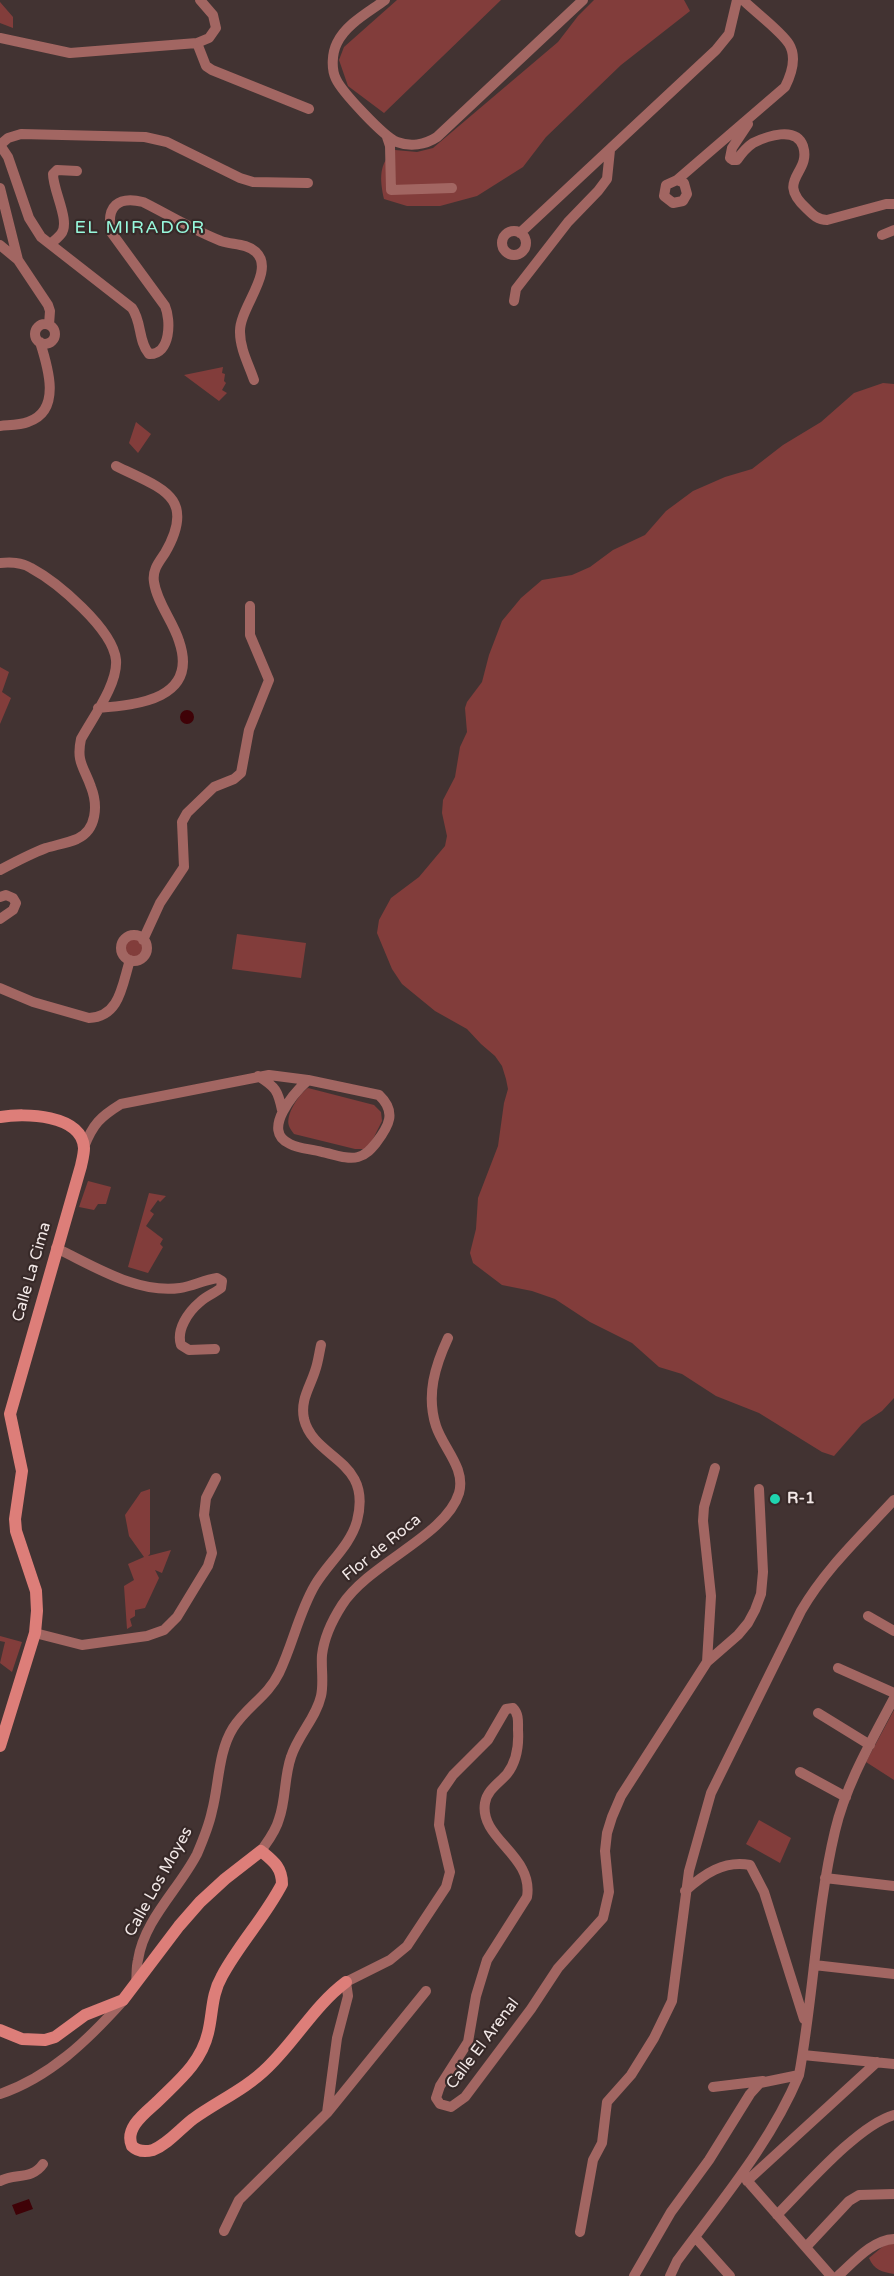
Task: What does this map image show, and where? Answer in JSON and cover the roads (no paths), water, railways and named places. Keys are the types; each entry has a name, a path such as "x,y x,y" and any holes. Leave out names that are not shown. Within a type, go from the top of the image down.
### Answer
{"street":[{"path":"0,39 70,53 197,43 209,38 216,28 213,15 200,0"},
{"path":"385,0 343,33 337,41 333,59 335,78 387,137 400,144 410,145 429,142 437,137 583,0"},
{"path":"520,233 716,50 729,34 737,0"},
{"path":"677,180 785,87 791,73 790,45 743,0"},
{"path":"197,43 206,66 212,70 309,109"},
{"path":"754,113 732,148 730,158 737,160 752,144 779,134 792,135 800,141 804,148 793,191 795,199 820,220 894,204"},
{"path":"254,380 242,345 240,331 248,304 262,276 262,264 258,254 248,246 222,241 143,202 130,199 120,201 111,210 109,220 111,232 165,306 168,314 163,350 156,354 149,354 145,349 139,320 132,308 41,237 29,218 8,157 0,145 8,138 21,134 145,137 167,142 240,178 253,182 308,183"},
{"path":"387,137 390,146 391,190 452,188"},
{"path":"514,301 516,289 607,178 610,150"},
{"path":"50,244 62,233 65,224 53,184 53,174 57,170 77,171"},
{"path":"0,188 18,260"},
{"path":"882,234 894,230"},
{"path":"0,244 18,260 48,305 49,325"},
{"path":"0,426 27,423 44,412 48,403 50,393 46,363 40,342 36,339 36,329 44,324 49,325 55,332 46,363"},
{"path":"40,342 48,344 52,342"},
{"path":"98,708 135,705 163,695 175,684 181,673 183,659 180,642 155,590 153,577 156,566 174,536 178,524 178,511 173,501 162,489 116,466"},
{"path":"0,563 16,562 31,568 74,599 105,632 116,659 115,675 110,688 81,739 79,748 81,766 95,802 94,818 88,831 78,839 45,848 0,870"},
{"path":"143,940 160,903 184,867 182,822 187,813 214,787 234,779 241,773 249,730 269,680 250,635 250,606"},
{"path":"0,897 6,895 13,898 16,903 13,910 0,919"},
{"path":"132,936 143,940 147,947 145,955 138,960 130,960 123,955 122,943 132,936"},
{"path":"0,988 33,1002 89,1018 99,1018 106,1016 118,999 130,960"},
{"path":"84,1147 92,1127 105,1114 121,1104 269,1075 308,1080 379,1095 387,1102 390,1112 387,1128 368,1152 358,1157 346,1157 288,1144 281,1135 278,1123 282,1110 308,1080"},
{"path":"258,1076 272,1085 279,1094 282,1110"},
{"path":"0,1117 28,1115 57,1120 70,1126 79,1136 84,1147"},
{"name":"Calle La Cima","path":"0,1746 34,1633 37,1611 36,1591 16,1532 15,1519 22,1471 10,1414 81,1166 84,1147"},
{"path":"56,1248 106,1272 147,1287 180,1288 217,1278 222,1281 221,1288 201,1300 192,1311 181,1328 179,1337 181,1345 189,1350 215,1349"},
{"name":"Flor de Roca","path":"136,1983 200,1902 261,1851 275,1831 280,1817 285,1779 291,1757 300,1735 315,1712 321,1695 322,1653 332,1623 343,1603 371,1574 437,1525 447,1514 458,1495 460,1476 436,1425 432,1399 435,1368 448,1338"},
{"name":"Calle Los Moyes","path":"136,1983 138,1958 147,1932 195,1856 205,1835 212,1812 225,1744 232,1729 279,1674 315,1585 350,1539 357,1520 359,1497 353,1477 338,1459 319,1443 304,1419 306,1393 315,1374 321,1345"},
{"path":"707,1662 711,1602 703,1521 704,1507 715,1468"},
{"path":"34,1633 82,1645 147,1636 164,1630 177,1617 208,1566 212,1553 204,1515 206,1498 216,1478"},
{"name":"Calle El Arenal","path":"261,1851 277,1864 282,1874 282,1884 222,1975 212,2003 208,2034 197,2059 136,2123 130,2133 132,2146 140,2151 154,2149 194,2119 247,2085 269,2066 296,2037 325,1999 345,1982 379,1966 407,1946 437,1903 446,1887 450,1872 439,1825 442,1791 453,1775 488,1740 504,1710 513,1708 517,1712 517,1755 507,1773 486,1798 484,1813 490,1827 525,1871 528,1889 523,1905 497,1941 487,1960 481,1976 468,2042 437,2093 437,2100 444,2107 451,2107 459,2103 531,2009 558,1968 603,1918 609,1892 605,1851 612,1817 621,1796 707,1662 725,1648 748,1623 761,1594 764,1572 759,1489"},
{"path":"580,2232 593,2160 602,2143 608,2102 631,2075 654,2038 672,2001 689,1871 711,1792 816,1585 861,1532 894,1500"},
{"path":"868,1616 894,1631"},
{"path":"745,2178 788,2100 799,2075 825,1878 835,1829 846,1797 894,1695 838,1668"},
{"path":"818,1713 870,1745"},
{"path":"800,1772 846,1797"},
{"path":"686,1891 703,1875 717,1868 741,1864 750,1865 764,1892 806,2025"},
{"path":"825,1878 894,1886"},
{"path":"814,1965 894,1974"},
{"path":"327,2113 337,2038 348,1996 345,1982"},
{"path":"0,2094 23,2086 55,2066 88,2038 136,1983"},
{"path":"224,2231 239,2200 327,2113 426,1991"},
{"path":"0,2030 22,2039 45,2040 55,2037 85,2015 123,2000"},
{"path":"803,2055 894,2064"},
{"path":"670,2276 695,2237 745,2178 877,2062"},
{"path":"713,2087 799,2075"},
{"path":"634,2276 671,2212 709,2160 750,2094 760,2083 769,2080"},
{"path":"777,2215 855,2138 886,2117 894,2115"},
{"path":"0,2181 30,2175 43,2164"},
{"path":"745,2178 831,2276"},
{"path":"806,2247 849,2201 859,2195 894,2194"},
{"path":"695,2237 730,2276"},
{"path":"838,2276 872,2247 882,2241 894,2239"}],"place":[{"name":"R-1","path":"775,1499"}],"district":[{"name":"EL MIRADOR","path":"140,228"}]}
